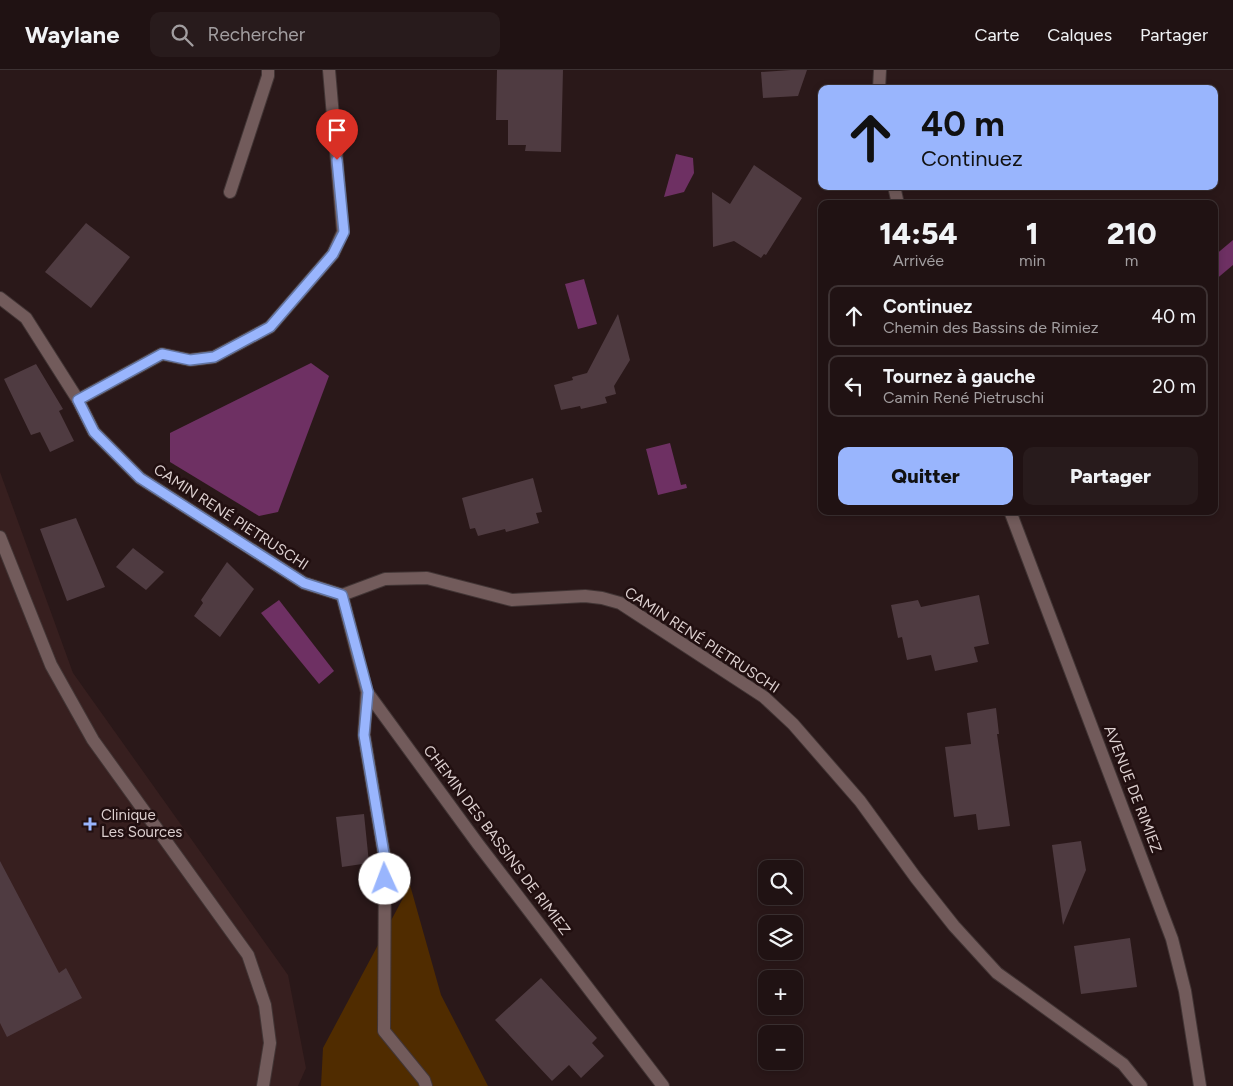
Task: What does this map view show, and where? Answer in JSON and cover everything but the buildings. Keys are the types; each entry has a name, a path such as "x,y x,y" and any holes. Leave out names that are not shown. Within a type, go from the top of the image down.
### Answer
{"street":[{"path":"230,192 268,70"},
{"path":"78,400 162,354 190,360 214,357 270,327 333,254 344,232 329,70"},
{"path":"879,85 880,70"},
{"name":"CAMIN RENÉ PIETRUSCHI","path":"0,298 26,318 78,400 94,432 140,478 304,583 342,595 385,579 427,578 512,600 586,596 602,598 620,603 764,697 793,724 860,801 916,878 954,926 997,973 1123,1064 1141,1086"},
{"name":"AVENUE DE RIMIEZ","path":"1012,515 1172,939 1185,990 1200,1086"},
{"path":"0,537 50,665 93,740 248,955 265,1005 270,1044 263,1086"},
{"name":"CHEMIN DES BASSINS DE RIMIEZ","path":"342,595 368,692 478,844 663,1086"},
{"path":"368,692 364,735 385,860 384,1031 424,1080 426,1086"}],"shaded area":[{"path":"676,154 693,158 694,173 684,192 664,197"},
{"path":"1233,240 1233,265 1218,278 1218,253"},
{"path":"584,279 597,324 578,329 565,284"},
{"path":"311,363 329,376 278,512 259,516 170,462 170,433"},
{"path":"670,443 681,485 686,484 687,488 658,495 646,449"},
{"name":"Clinique Les Sources","path":"0,472 73,673 288,975 306,1068 298,1086 0,1086"},
{"path":"279,600 334,671 319,684 261,613"},
{"path":"410,885 441,995 488,1086 321,1086 323,1048"}],"place":[{"name":"Clinique Les Sources","path":"90,824"}],"route":[{"path":"337,160 344,232 333,254 270,327 214,357 190,360 162,354 78,400 94,432 140,478 304,583 342,595 368,692 364,735 385,860 385,879"}]}
